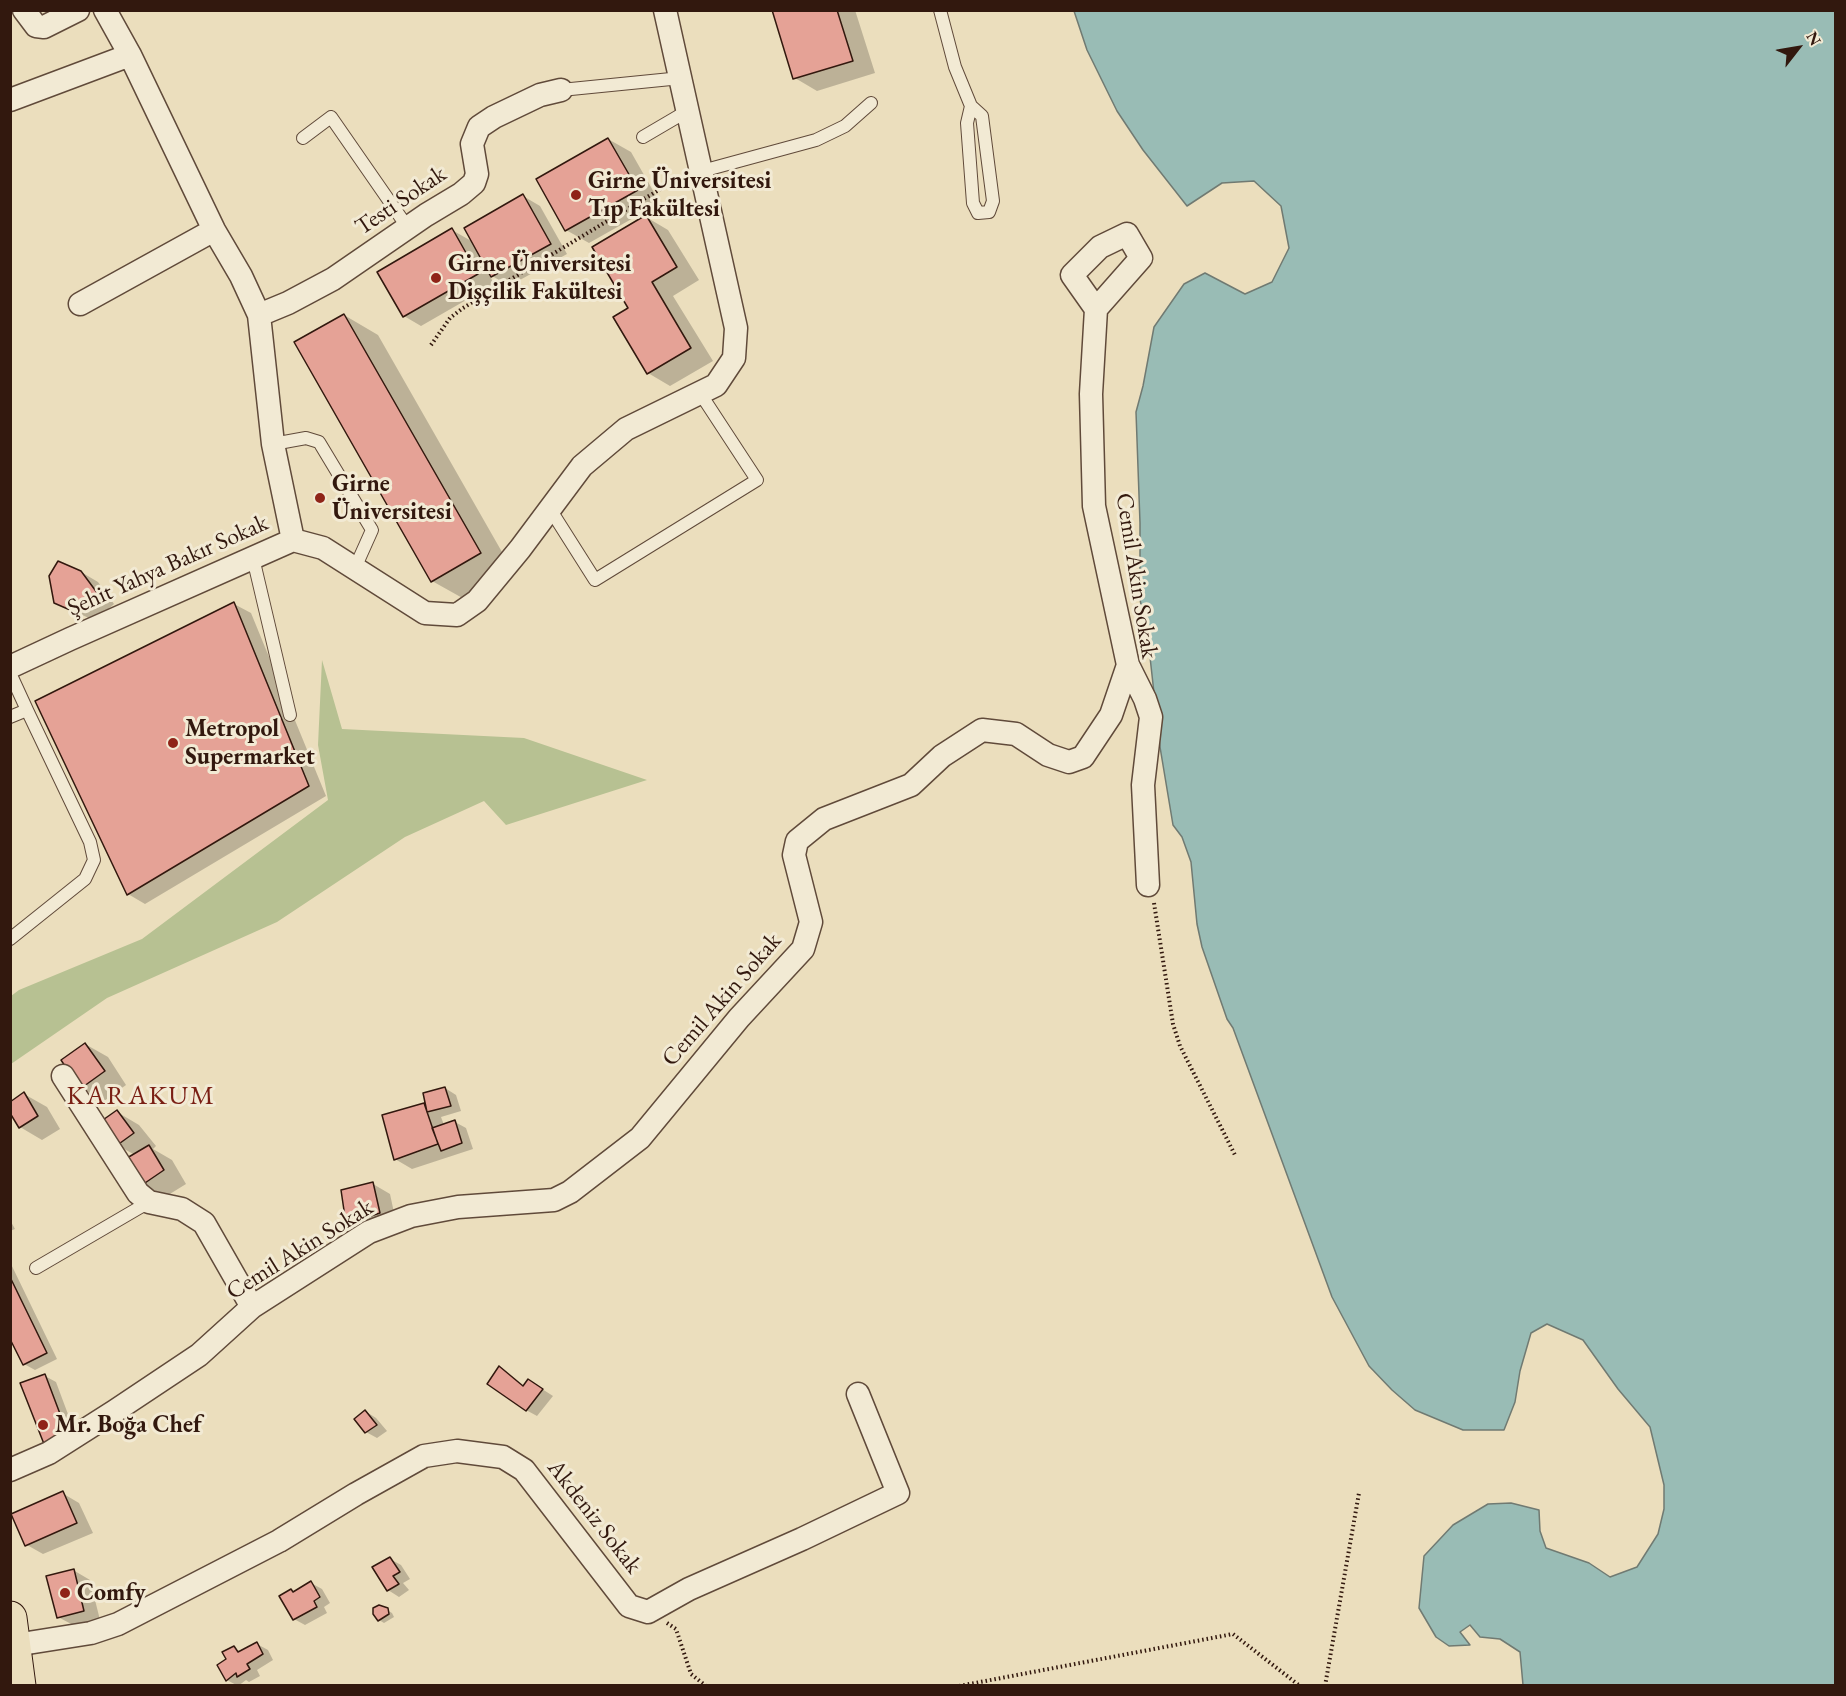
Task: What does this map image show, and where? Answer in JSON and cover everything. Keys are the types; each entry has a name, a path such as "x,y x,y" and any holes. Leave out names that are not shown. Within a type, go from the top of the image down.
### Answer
{"main road":[{"path":"13,1632 19,1686"}],"street":[{"path":"24,10 36,26 44,27 78,10"},
{"path":"105,10 130,55 214,230 241,276 259,315 273,444 293,540"},
{"name":"Şehit Yahya Bakır Sokak","path":"10,667 293,540 323,548 425,613 457,615 477,601 520,549 582,466 626,429 716,385 734,358 736,328 665,10"},
{"path":"10,100 130,55"},
{"name":"Testi Sokak","path":"259,315 288,303 333,279 461,194 474,183 477,174 472,144 479,127 494,117 540,95 561,90"},
{"path":"80,304 214,230"},
{"name":"Cemil Akin Sokak","path":"10,1470 50,1454 190,1361 252,1307 369,1232 411,1216 458,1207 554,1200 570,1192 640,1138 739,1018 803,949 811,922 794,855 797,841 824,819 911,785 942,756 982,730 1016,734 1048,755 1069,762 1083,757 1111,715 1128,665 1094,506 1091,394 1096,309"},
{"path":"1128,665 1151,717 1143,785 1148,885"},
{"path":"63,1076 138,1193 149,1202 182,1209 204,1223 252,1307"},
{"path":"648,1612 689,1589 898,1492 858,1394"},
{"name":"Akdeniz Sokak","path":"13,1632 91,1634 117,1624 279,1541 423,1456 457,1450 503,1457 524,1470 629,1606 648,1612"}],"lane":[{"path":"940,10 955,68 971,106 982,116 993,201 988,212 978,213 973,203 967,123 971,106"},
{"path":"561,90 681,78"},
{"path":"701,168 816,140 845,126 872,103"},
{"path":"643,137 688,110"},
{"path":"303,138 331,117 408,228"},
{"path":"550,509 595,580 757,480 700,393"},
{"path":"273,444 306,438 319,442 372,530 355,568"},
{"path":"253,558 290,715"},
{"path":"10,673 90,842 94,860 85,879 10,939"},
{"path":"10,717 27,710"},
{"path":"36,1268 149,1202"}],"path":[{"path":"431,345 450,318 463,308 701,168"},
{"path":"1148,885 1155,905 1173,1024 1180,1046 1234,1155"},
{"path":"1325,1686 1359,1493"},
{"path":"648,1612 676,1629 691,1674 706,1686"},
{"path":"958,1686 1233,1634 1300,1686"}],"green space":[{"path":"322,660 342,729 524,738 647,780 506,825 484,801 405,837 277,922 107,998 11,1064 11,996 19,990 142,939 328,800 318,745"}],"water":[{"path":"1074,11 1835,11 1835,1685 1523,1685 1520,1652 1500,1639 1480,1637 1470,1625 1460,1632 1470,1645 1449,1646 1436,1637 1419,1608 1424,1556 1453,1525 1488,1504 1511,1503 1539,1510 1540,1531 1546,1548 1589,1563 1610,1577 1637,1567 1658,1534 1664,1509 1664,1485 1650,1427 1618,1389 1583,1340 1547,1324 1531,1333 1520,1371 1515,1402 1504,1430 1463,1430 1415,1410 1392,1390 1369,1366 1332,1297 1202,947 1197,924 1191,862 1182,837 1173,825 1140,599 1136,412 1154,327 1184,284 1205,273 1245,294 1272,282 1289,248 1281,206 1254,181 1222,183 1187,206 1143,150 1117,111 1087,50"}],"building":[{"path":"772,10 837,10 853,61 793,79"},
{"path":"608,138 638,190 565,231 536,179"},
{"path":"523,194 551,244 491,277 464,228"},
{"path":"646,215 677,267 652,282 691,348 647,374 613,317 628,308 592,247"},
{"path":"452,228 478,274 403,317 377,272"},
{"path":"344,314 481,553 431,582 294,342"},
{"path":"58,561 81,571 98,594 77,613 54,603 49,576"},
{"name":"Metropol Supermarket","path":"234,602 309,786 127,895 35,701"},
{"path":"85,1043 105,1071 80,1089 61,1060"},
{"path":"445,1087 451,1106 427,1112 423,1093"},
{"path":"24,1092 38,1116 19,1128 10,1113 10,1102"},
{"path":"424,1103 438,1144 394,1160 382,1115"},
{"path":"117,1110 134,1133 116,1146 100,1122"},
{"path":"455,1120 462,1143 441,1151 432,1128"},
{"path":"149,1145 164,1170 142,1185 127,1158"},
{"path":"373,1182 380,1213 346,1224 341,1190"},
{"path":"10,1277 47,1353 23,1365 10,1339"},
{"path":"499,1366 523,1386 528,1379 543,1389 526,1411 487,1384"},
{"path":"45,1374 68,1435 44,1444 20,1383"},
{"path":"365,1410 377,1425 365,1433 354,1419"},
{"path":"63,1491 77,1523 25,1546 11,1514"},
{"path":"390,1557 400,1572 393,1576 399,1584 387,1591 372,1567"},
{"name":"Comfy","path":"74,1569 84,1611 57,1618 46,1576"},
{"path":"311,1581 320,1597 314,1601 317,1607 293,1620 279,1596 291,1589 293,1592"},
{"path":"379,1605 388,1608 389,1614 378,1621 373,1614 373,1608"},
{"path":"257,1642 263,1654 247,1664 250,1669 237,1677 236,1673 226,1681 217,1665 226,1659 222,1652 234,1646 238,1652"}],"place":[{"name":"Girne Üniversitesi Tıp Fakültesi","path":"576,195"},
{"name":"Girne Üniversitesi Dişçilik Fakültesi","path":"436,278"},
{"name":"Girne Üniversitesi","path":"320,498"},
{"name":"Metropol Supermarket","path":"173,743"},
{"name":"Mr. Boğa Chef","path":"43,1425"},
{"name":"Comfy","path":"65,1593"}],"district":[{"name":"KARAKUM","path":"141,1097"}]}
